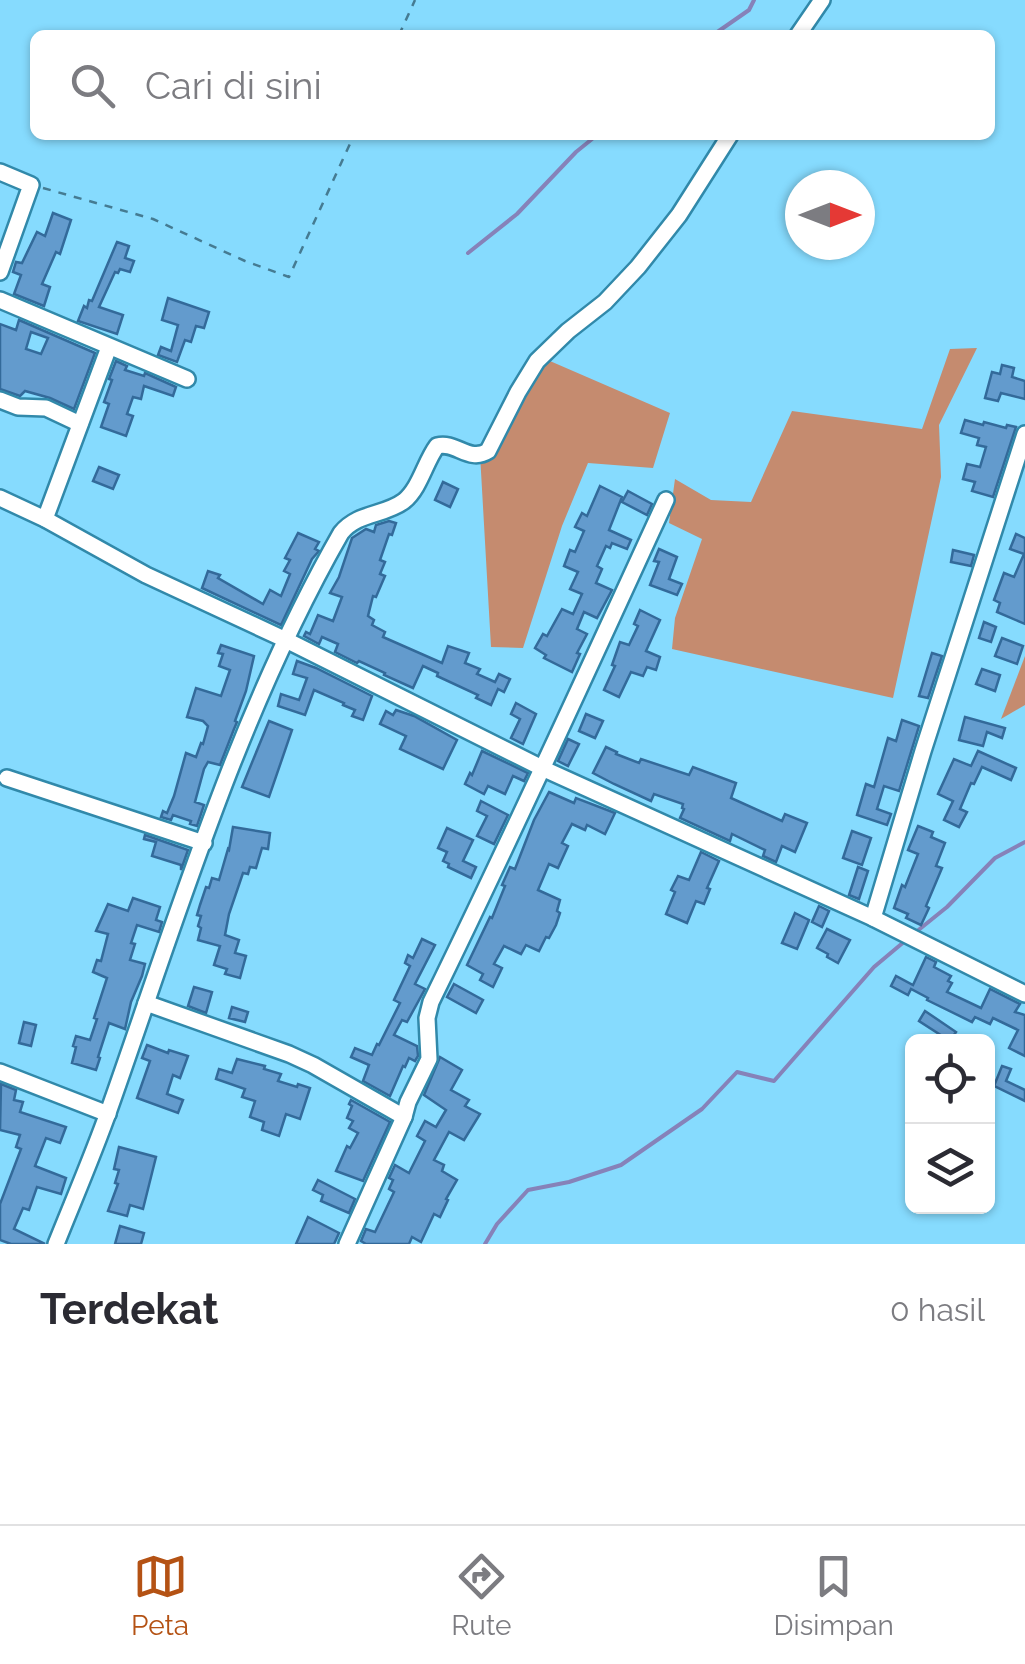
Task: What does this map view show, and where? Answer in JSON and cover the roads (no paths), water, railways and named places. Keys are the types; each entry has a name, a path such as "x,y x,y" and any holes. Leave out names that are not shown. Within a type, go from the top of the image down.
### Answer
{"street":[{"path":"801,30 822,0"},
{"path":"56,1244 108,1114 254,708 340,532 353,520 405,500 437,446 444,444 472,456 488,451 537,362 616,291 650,253 727,140"},
{"path":"0,172 31,185 0,272"},
{"path":"0,300 187,379"},
{"path":"44,519 109,346"},
{"path":"0,400 18,407 46,408 80,424"},
{"path":"873,918 1024,439"},
{"path":"0,498 162,582 544,768 873,918 1025,994"},
{"path":"347,1244 429,1060 427,1018 431,1002 544,768 666,500"},
{"path":"6,778 204,843"},
{"path":"146,1002 289,1054 404,1117"},
{"path":"0,1072 108,1114"}],"waterway":[{"path":"720,30 749,10 754,0"},
{"path":"468,253 517,214 591,140"},
{"path":"916,932 995,858 1025,842"},
{"path":"485,1244 497,1224 528,1190 621,1165 702,1109 737,1072 774,1081 874,967 905,941"}]}
